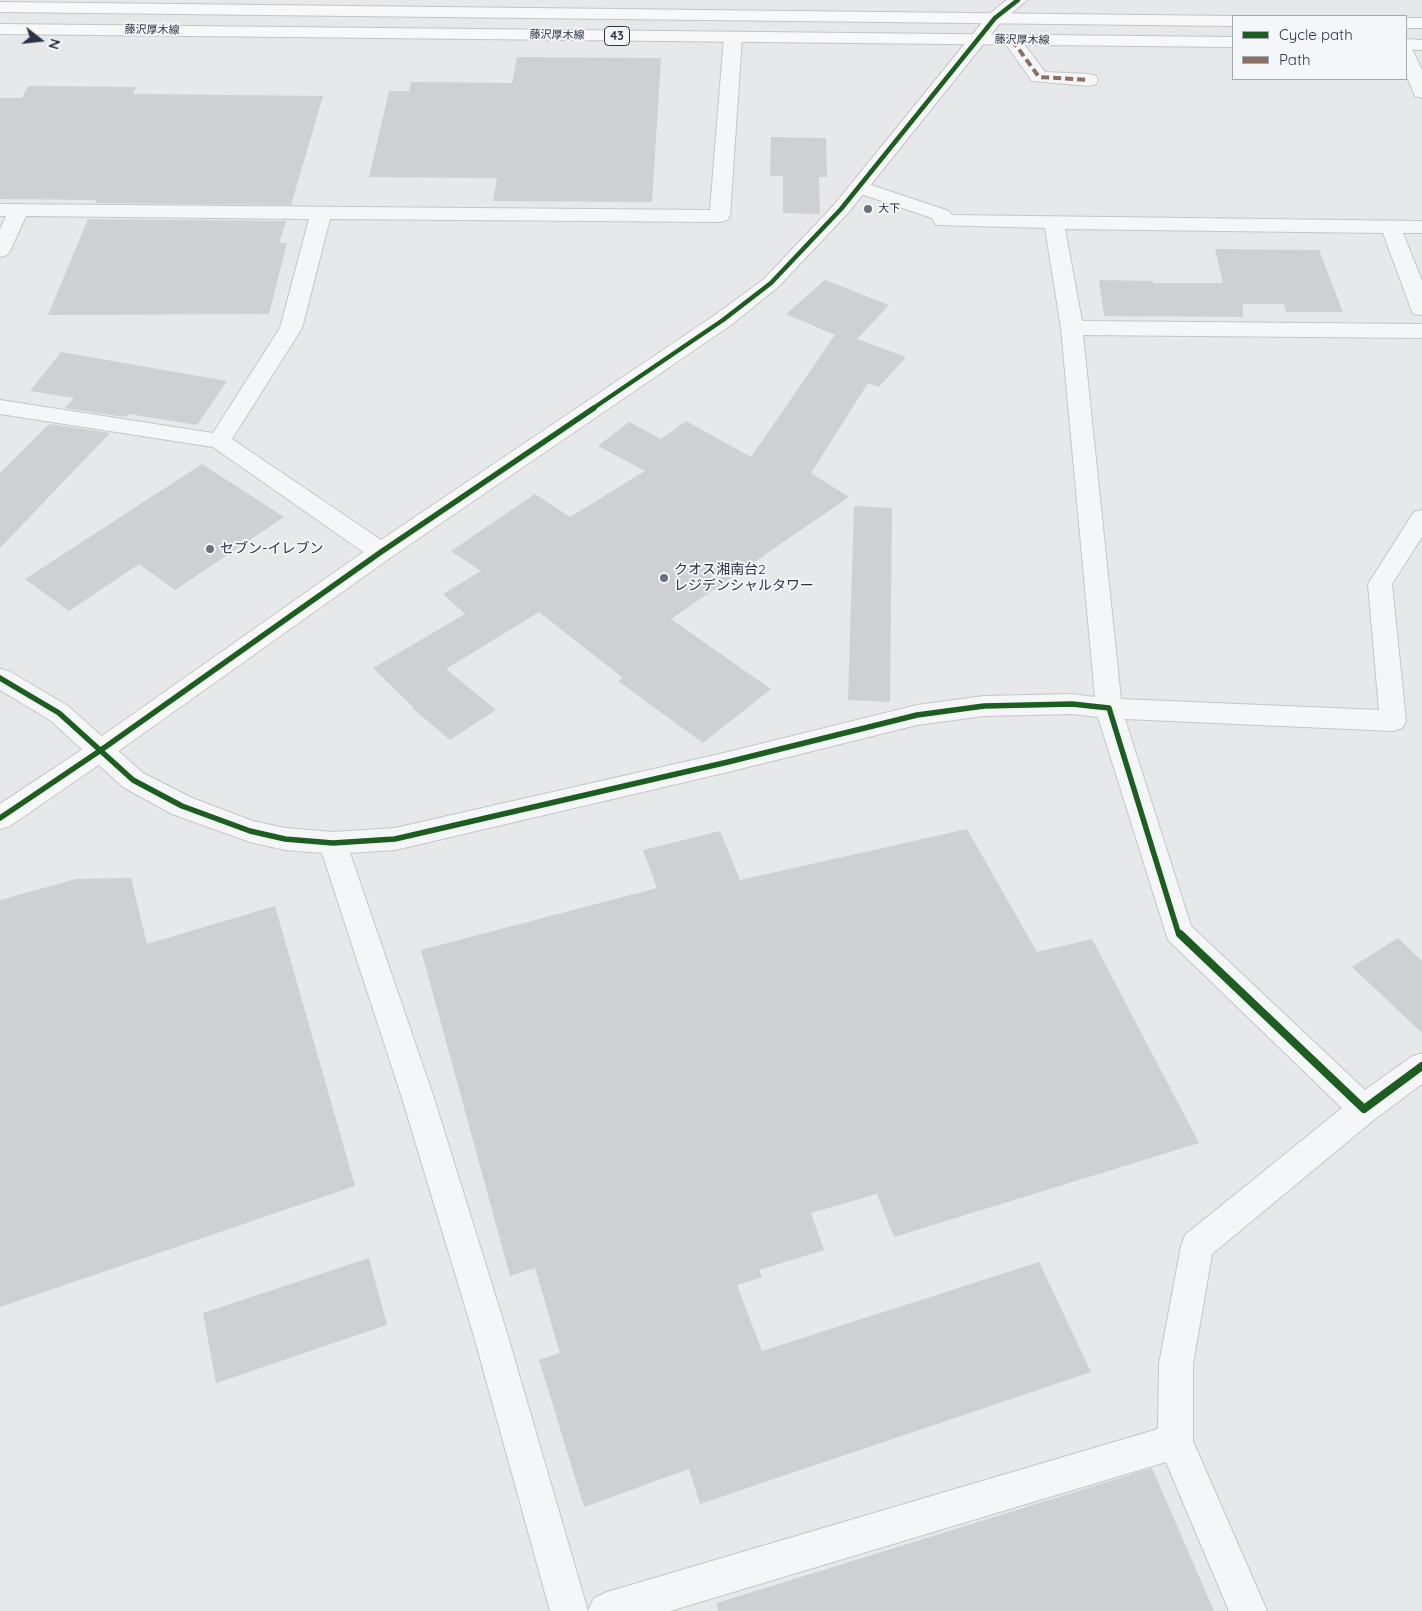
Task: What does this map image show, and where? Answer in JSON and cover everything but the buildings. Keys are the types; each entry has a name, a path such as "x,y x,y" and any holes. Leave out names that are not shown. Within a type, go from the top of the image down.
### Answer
{"main road":[{"path":"0,818 101,750 381,552 723,320 771,283 802,253 859,187 995,18 1018,0"},
{"name":"藤沢厚木線","path":"0,7 22,4 1232,21"},
{"path":"1407,23 1422,23"},
{"name":"藤沢厚木線","path":"0,29 1232,42"},
{"path":"1407,44 1422,44"}],"street":[{"path":"0,251 10,210 720,216 733,37"},
{"path":"1012,40 1039,77 1088,80"},
{"path":"1407,55 1422,92"},
{"path":"859,187 942,215 943,221 1422,227"},
{"path":"219,440 291,328 321,213"},
{"path":"1054,222 1072,328 1109,708 1178,932 1364,1109"},
{"path":"1391,227 1422,309"},
{"path":"1072,328 1422,331"},
{"path":"0,407 219,440 381,552"},
{"path":"0,678 59,712 133,780 182,806 250,831 286,839 333,843 395,839 728,762 917,715 984,706 1072,704 1109,708 1393,721 1380,584 1421,522"},
{"path":"333,843 378,973 418,1098 490,1333 569,1611"},
{"path":"1248,1611 1175,1442 1176,1364 1197,1246 1364,1109 1422,1066"},
{"path":"607,1611 1175,1442"}],"marked path":[{"path":"1012,40 1039,77 1089,80"}],"cycle path":[{"path":"0,818 101,750 381,552 723,320 771,283 841,209 995,18 1018,0"},
{"path":"0,678 59,713 133,780 182,806 250,831 285,839 333,843 395,839 728,762 917,715 984,706 1072,704 1109,708 1178,932 1364,1109 1422,1066"}],"place":[{"name":"大下","path":"868,209"},
{"name":"セブン-イレブン","path":"210,549"},
{"name":"クオス湘南台2 レジデンシャルタワー","path":"664,578"}]}
